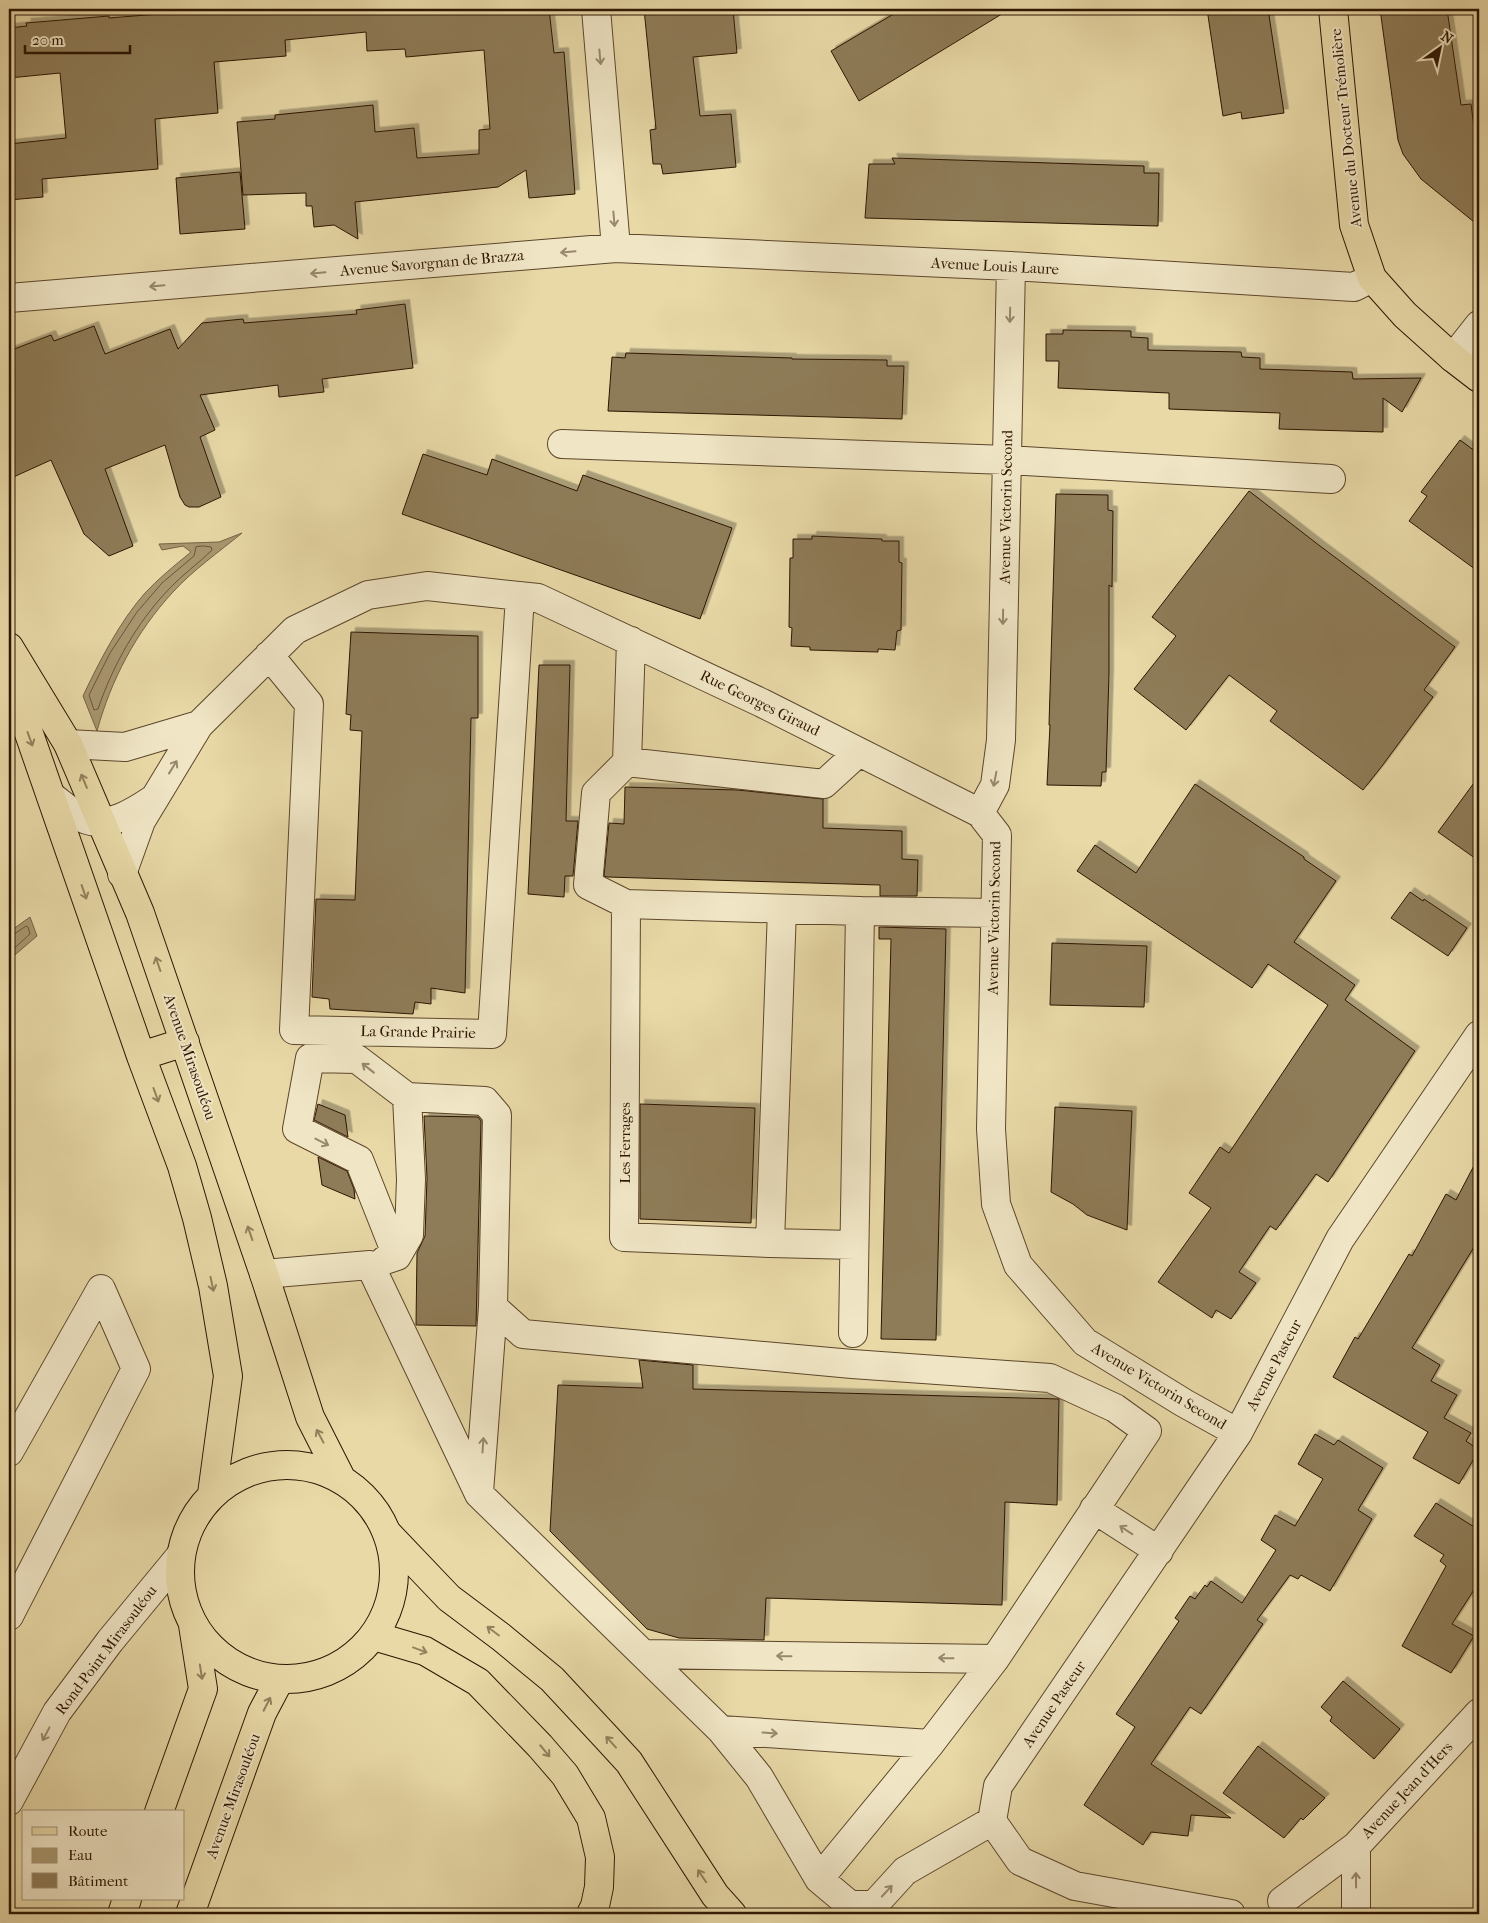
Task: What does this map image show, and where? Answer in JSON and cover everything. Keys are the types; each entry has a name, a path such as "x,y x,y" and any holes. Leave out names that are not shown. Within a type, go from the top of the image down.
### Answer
{"main road":[{"name":"Avenue du Docteur Trémolière","path":"1333,9 1354,226 1372,278 1405,316 1479,378"},
{"name":"Avenue Mirasouléou","path":"9,647 68,744 140,913 264,1274 310,1417 342,1480"},
{"path":"9,676 141,1056 182,1166 213,1286 228,1376 212,1494"},
{"path":"141,1056 185,1042"},
{"path":"160,1810 203,1689 193,1624 181,1591 180,1556 191,1523 212,1494 241,1474 274,1465 310,1467 342,1480 369,1503 387,1533 449,1598 552,1679 629,1762 715,1895 732,1914"},
{"path":"193,1624 215,1651 246,1671 280,1679 316,1675 324,1672 348,1660 374,1636 390,1604 395,1568 387,1533"},
{"path":"374,1636 425,1651 478,1682 540,1746 565,1775 590,1818 600,1857 598,1887 595,1906 591,1914"},
{"name":"Avenue Mirasouléou","path":"190,1914 262,1713 280,1679"},
{"path":"122,1914 127,1900"}],"street":[{"path":"596,9 616,248"},
{"name":"Avenue Louis Laure","path":"616,248 1011,266 1354,287 1372,278"},
{"name":"Avenue Savorgnan de Brazza","path":"9,298 616,248"},
{"name":"Avenue Victorin Second","path":"1011,266 1001,740 995,785 980,813 997,835 991,1129 996,1204 1018,1265 1085,1342 1184,1403 1238,1433"},
{"path":"1453,358 1479,325"},
{"path":"562,444 1007,460 1331,479"},
{"name":"Rue Georges Giraud","path":"122,874 141,821 199,725 295,630 368,595 427,586 529,597 631,641 980,813"},
{"name":"La Grande Prairie","path":"269,655 309,704 294,1030 492,1034 529,597"},
{"path":"631,641 627,762 596,793 588,885 626,904 995,913"},
{"path":"68,744 125,747 199,725"},
{"path":"627,762 824,784 859,752"},
{"path":"50,796 86,820 102,823 134,812 152,800"},
{"name":"Les Ferrages","path":"626,904 624,1237 854,1245"},
{"path":"770,1242 782,909"},
{"path":"853,1334 860,911"},
{"name":"Avenue Pasteur","path":"992,1821 998,1786 1238,1433 1340,1239 1479,1034"},
{"path":"398,1256 359,1160 297,1129 310,1058 357,1059 407,1097 485,1101 497,1115 493,1307 479,1494"},
{"path":"264,1274 370,1265 398,1256 410,1235 412,1178 407,1097"},
{"path":"370,1265 479,1494 721,1730 759,1777 819,1879 850,1905 874,1905 905,1871 992,1821 1020,1860 1075,1886 1231,1914"},
{"path":"9,1452 102,1289 136,1369 9,1616"},
{"path":"493,1307 523,1334 852,1364 1050,1378 1116,1408 1146,1431 995,1658 930,1744 819,1879"},
{"path":"1094,1509 1159,1551"},
{"name":"Rond-Point Mirasouléou","path":"9,1801 57,1712 110,1641 180,1556"},
{"path":"644,1654 995,1658"},
{"name":"Avenue Jean d'Hers","path":"1282,1901 1356,1846 1479,1713"},
{"path":"721,1730 930,1744"},
{"name":"Avenue Jean d'Hers","path":"1356,1846 1356,1914"}],"water":[{"path":"242,533 181,584 147,623 117,675 97,731 83,696 103,656 127,616 145,593 191,552 183,546 162,550 159,544 219,542"},
{"path":"30,917 37,936 9,960 9,932"}],"building":[{"path":"208,9 549,9 554,53 564,52 575,194 529,198 526,170 498,187 355,202 358,239 334,225 314,227 312,206 306,206 306,193 243,195 237,122 275,119 275,115 373,105 375,132 414,128 417,158 479,154 479,130 490,129 484,50 406,57 405,49 367,51 366,32 285,40 286,56 214,62 218,113 155,119 158,169 42,179 43,197 9,200 9,144 66,138 60,73 9,78 9,28 27,26 26,23"},
{"path":"644,9 733,9 737,53 693,57 700,116 731,114 736,167 663,174 661,164 653,164 650,130 656,129"},
{"path":"902,9 1010,9 859,101 831,51"},
{"path":"1207,9 1268,9 1284,113 1242,119 1241,112 1223,116"},
{"path":"1380,9 1447,9 1461,105 1471,104 1479,165 1479,226 1421,179 1403,154 1398,140"},
{"path":"892,158 1144,166 1144,173 1159,173 1158,226 865,218 869,164 895,164"},
{"path":"240,172 245,229 180,234 176,178"},
{"path":"405,304 413,368 322,379 324,392 279,397 278,385 200,395 215,430 200,437 221,497 199,507 185,505 180,497 165,445 105,469 133,546 109,556 84,534 51,460 9,479 9,351 51,335 54,341 94,326 105,354 170,329 178,349 202,323 243,319 244,323 357,314 356,310"},
{"path":"1063,330 1131,331 1131,337 1148,338 1148,350 1241,352 1242,357 1260,358 1260,369 1352,372 1353,379 1421,378 1402,412 1383,398 1383,432 1279,429 1280,413 1169,409 1169,393 1058,388 1059,361 1046,361 1046,334 1063,334"},
{"path":"626,353 792,359 887,360 887,366 904,366 902,419 608,411 612,357 625,358"},
{"path":"1460,440 1479,454 1479,572 1409,521 1427,496 1421,492"},
{"path":"423,454 487,475 492,459 577,491 583,475 732,528 700,619 402,514"},
{"path":"1249,491 1455,647 1424,690 1433,697 1363,790 1270,721 1277,711 1229,675 1186,730 1134,689 1176,636 1152,617"},
{"path":"1056,494 1108,495 1108,510 1113,511 1112,587 1109,585 1106,772 1102,772 1101,786 1047,785"},
{"path":"812,536 899,541 899,562 902,563 901,630 897,631 895,650 878,649 878,652 810,650 810,647 791,646 792,628 789,627 790,558 793,558 793,539 812,539"},
{"path":"351,632 478,636 478,718 471,718 465,993 431,988 431,1004 415,1002 413,1014 330,1009 329,999 312,997 316,899 355,900 362,731 350,730 351,715 346,714"},
{"path":"539,665 570,665 566,821 578,821 573,876 565,876 564,897 528,894"},
{"path":"1479,776 1479,861 1438,832"},
{"path":"1195,784 1304,857 1304,859 1336,881 1294,942 1355,985 1345,1000 1415,1051 1328,1182 1316,1174 1276,1230 1270,1226 1239,1272 1256,1283 1231,1319 1216,1310 1212,1318 1158,1282 1211,1208 1189,1193 1220,1147 1229,1153 1328,1005 1268,964 1252,988 1077,871 1095,845 1136,873"},
{"path":"625,787 738,790 823,799 823,828 902,831 902,859 918,860 917,896 880,896 880,885 604,876 609,823 624,824"},
{"path":"1410,892 1423,901 1424,899 1467,928 1448,956 1391,918"},
{"path":"879,927 946,929 936,1340 881,1339 891,939 879,939"},
{"path":"1052,943 1147,946 1144,1007 1050,1005"},
{"path":"318,1104 345,1115 348,1137 314,1120"},
{"path":"640,1104 755,1108 751,1223 640,1219"},
{"path":"1055,1107 1132,1111 1127,1230 1087,1215 1073,1204 1051,1192"},
{"path":"424,1116 478,1117 481,1121 476,1326 416,1325 417,1253 425,1236 427,1178"},
{"path":"1479,1156 1479,1239 1412,1348 1440,1365 1431,1381 1457,1395 1444,1418 1471,1433 1466,1441 1479,1450 1459,1484 1413,1458 1428,1432 1333,1377 1355,1337 1358,1339 1409,1254 1412,1256 1446,1194 1456,1200"},
{"path":"318,1157 347,1171 354,1189 355,1199 322,1185"},
{"path":"639,1360 693,1365 693,1389 1059,1399 1057,1505 1005,1502 1002,1605 766,1598 764,1640 679,1638 647,1629 550,1531 558,1385 643,1388"},
{"path":"1315,1434 1334,1445 1338,1440 1383,1468 1358,1510 1372,1519 1330,1591 1301,1575 1298,1579 1290,1575 1257,1620 1263,1624 1201,1714 1190,1707 1151,1764 1231,1818 1191,1815 1188,1836 1151,1832 1143,1845 1084,1805 1135,1727 1116,1714 1179,1621 1175,1618 1190,1596 1195,1599 1205,1585 1207,1587 1211,1581 1242,1603 1276,1550 1261,1540 1275,1515 1295,1526 1323,1479 1298,1464"},
{"path":"1436,1503 1479,1530 1479,1582 1452,1624 1474,1636 1451,1673 1402,1646 1446,1566 1440,1561 1444,1555 1414,1536"},
{"path":"1343,1681 1400,1729 1374,1759 1330,1721 1332,1717 1321,1707"},
{"path":"1258,1746 1325,1798 1303,1820 1301,1818 1284,1838 1223,1793"}]}
